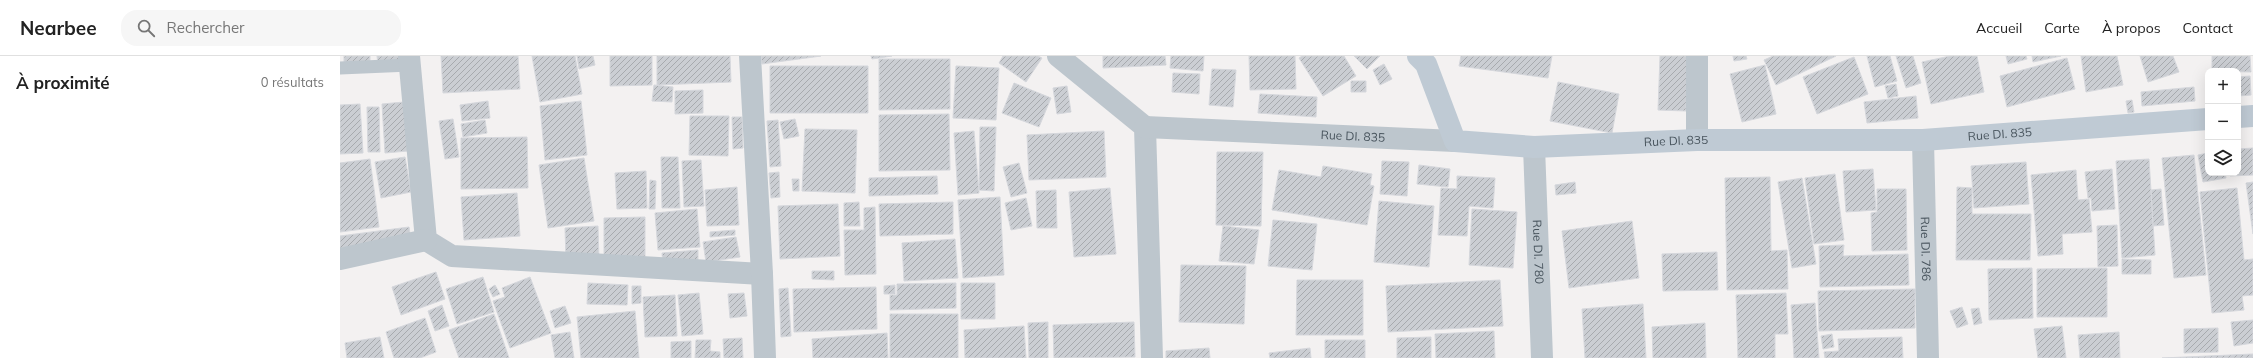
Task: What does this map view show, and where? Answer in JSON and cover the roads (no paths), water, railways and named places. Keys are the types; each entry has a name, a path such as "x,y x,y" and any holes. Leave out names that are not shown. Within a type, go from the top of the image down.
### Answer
{"street":[{"path":"750,56 765,358"},
{"path":"1058,56 1145,126 1152,358"},
{"path":"1418,56 1426,64 1455,141"},
{"path":"1697,56 1697,140"},
{"path":"409,60 426,240"},
{"path":"2241,117 2253,116"},
{"name":"Rue DI. 835","path":"1145,126 1455,141 1534,147 1697,140 1923,140 2205,119"},
{"name":"Rue DI. 786","path":"1923,140 1928,358"},
{"name":"Rue DI. 780","path":"1534,147 1542,358"},
{"path":"340,259 426,240 452,256 762,274"}],"lane":[{"path":"340,68 409,60"}]}
